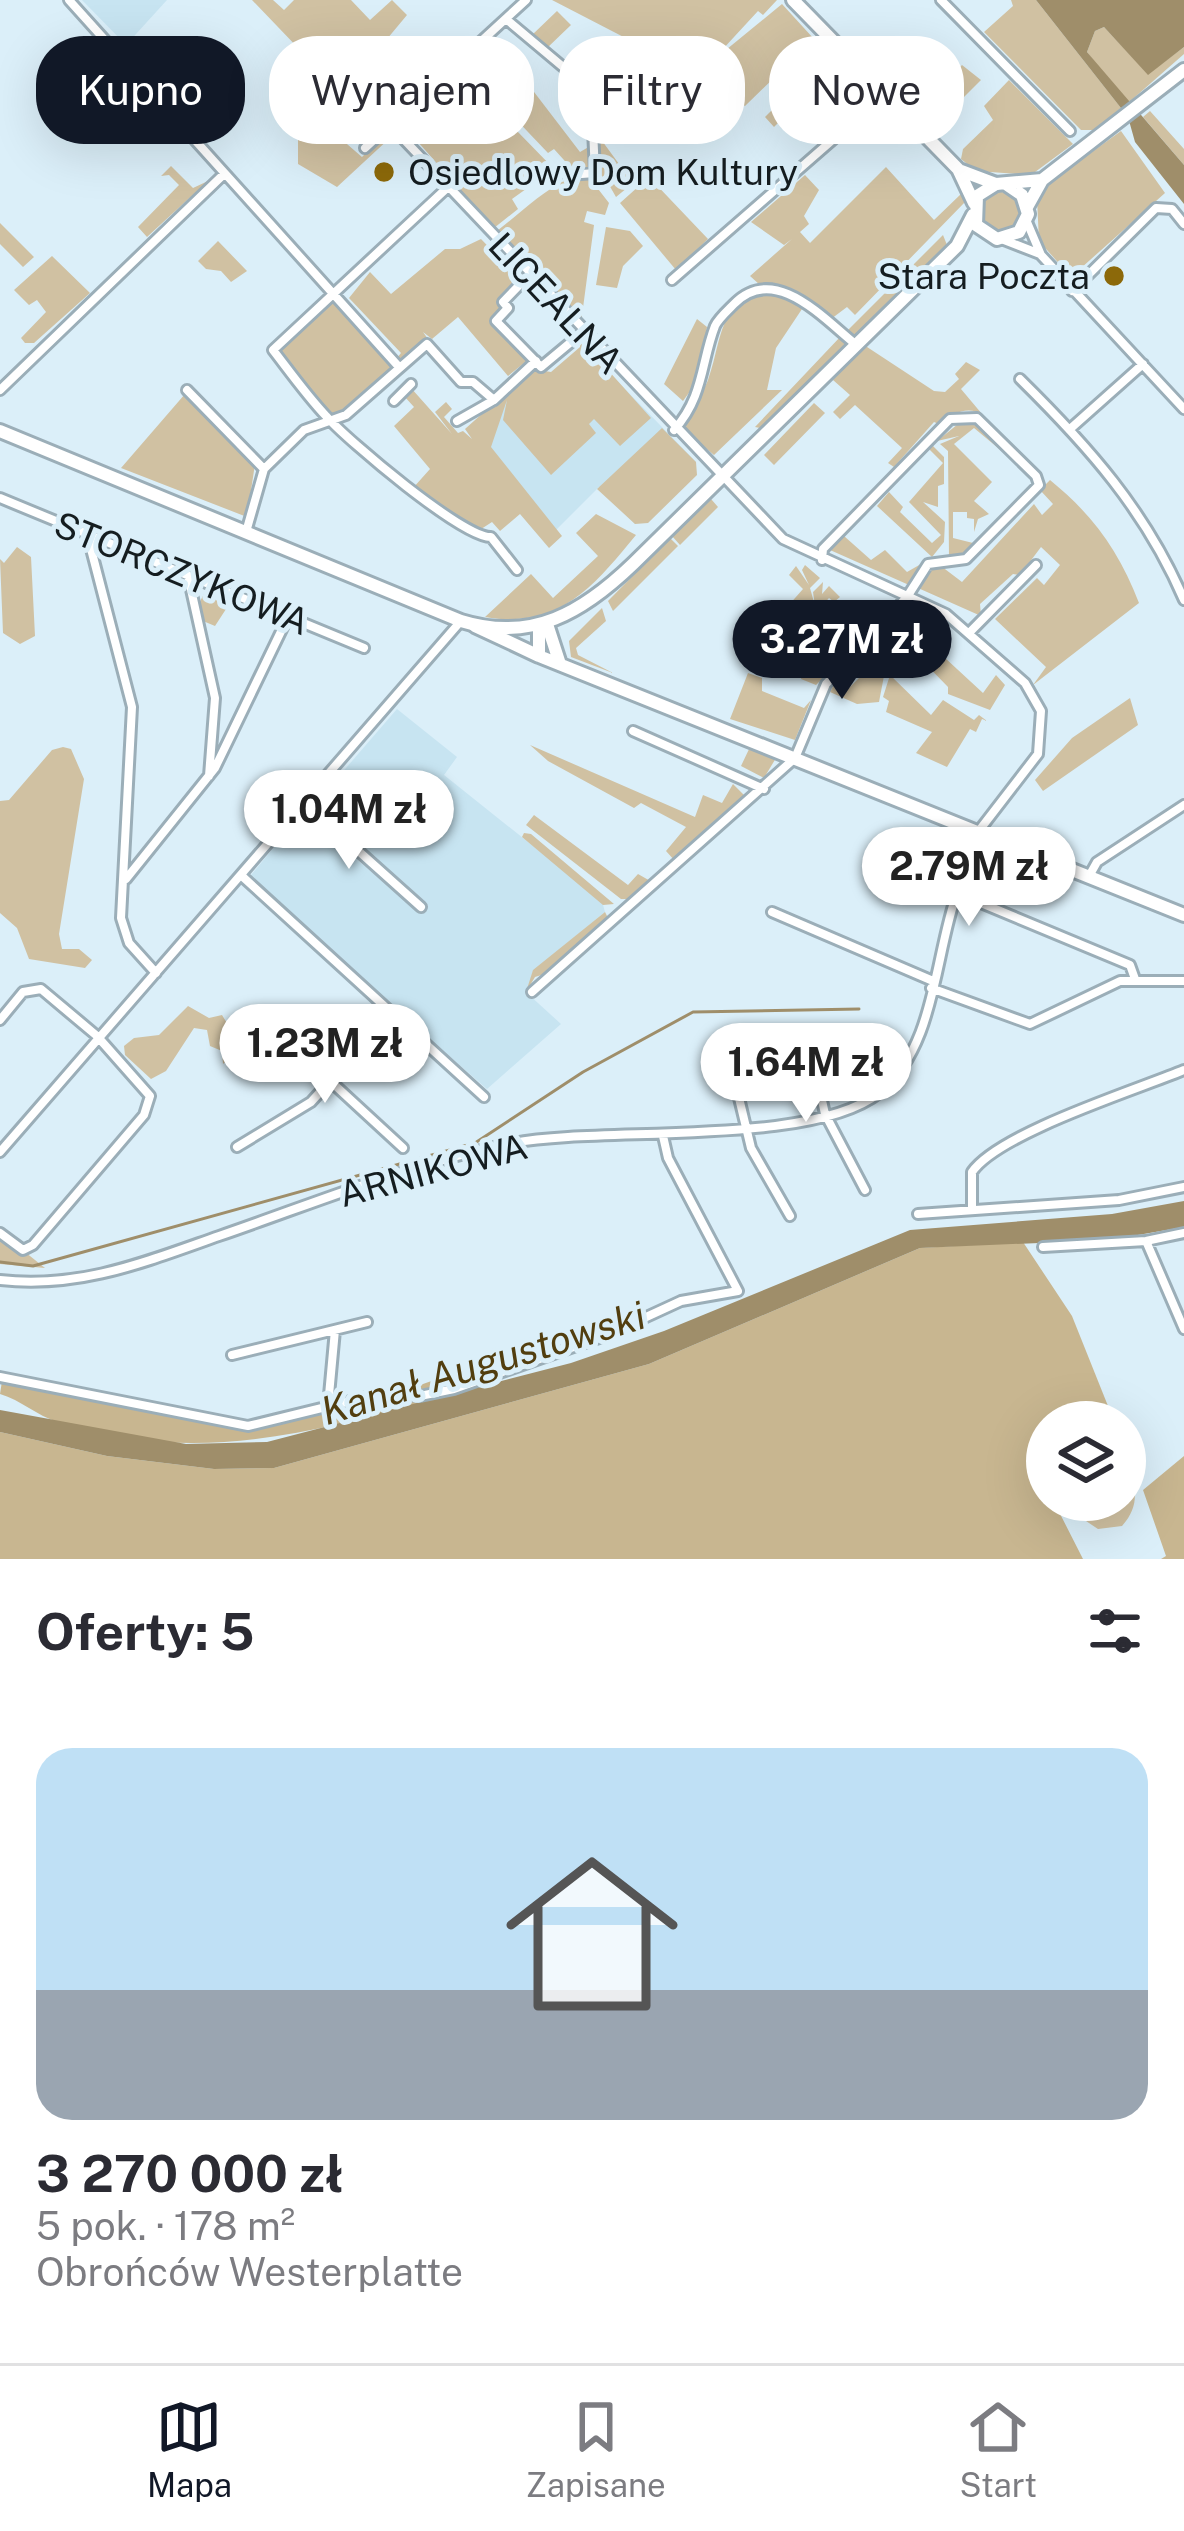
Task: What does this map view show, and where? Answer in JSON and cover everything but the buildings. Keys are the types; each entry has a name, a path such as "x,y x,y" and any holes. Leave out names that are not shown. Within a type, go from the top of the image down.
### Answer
{"main road":[{"path":"793,0 827,36"},
{"path":"957,246 1015,235 1042,180 1184,70"},
{"path":"933,144 958,169 980,230 997,238"},
{"path":"958,169 1022,195 1027,214"},
{"path":"468,623 543,625 597,598 957,246 982,190 1042,180"},
{"path":"0,431 539,656 1184,915"},
{"path":"539,656 543,625"},
{"path":"543,625 561,664"}],"street":[{"path":"69,0 400,370"},
{"path":"488,36 526,0"},
{"path":"941,0 1070,131"},
{"path":"506,19 558,63"},
{"path":"653,71 663,74 662,83 631,110 615,104 653,71"},
{"path":"365,148 371,144"},
{"name":"LICEALNA","path":"408,144 674,430 784,539 970,631"},
{"path":"568,175 595,173 594,144"},
{"path":"672,280 828,144"},
{"path":"1,386 224,174"},
{"path":"448,187 273,350 328,419 418,496 477,536 490,537 517,570"},
{"path":"1072,291 1156,208 1167,207 1184,224"},
{"path":"1027,214 1041,255 1184,409"},
{"path":"997,238 1041,255"},
{"path":"530,274 502,302 508,308 496,321 536,362 547,365 583,332"},
{"path":"674,430 705,377 715,325 744,294 762,289 787,292 854,343"},
{"path":"246,532 264,469 304,430 346,416 430,342 461,382 473,382 494,400"},
{"path":"457,421 494,400 536,362"},
{"path":"1070,429 1143,364"},
{"path":"1020,379 1135,506 1184,600"},
{"path":"394,401 411,384"},
{"path":"187,390 264,469"},
{"path":"532,992 795,758 830,678 908,597 928,564 966,559 1039,485 977,418 950,419 823,549 822,560"},
{"name":"STORCZYKOWA","path":"0,498 364,648"},
{"path":"93,536 91,549 132,706 121,918 129,943 156,973"},
{"path":"970,631 1036,565"},
{"path":"188,576 212,682 214,732 208,777"},
{"path":"122,885 208,777 289,617"},
{"path":"0,1152 97,1036 468,623"},
{"name":"ARNIKOWA","path":"0,1280 46,1285 91,1280 310,1204 514,1143 663,1136 825,1114 861,1104 895,1078 917,1042 957,892 979,834 1030,770 1043,725 1025,683 970,631"},
{"path":"632,731 764,789"},
{"path":"214,732 231,737"},
{"path":"305,804 421,908"},
{"path":"1088,879 1097,862 1184,805"},
{"path":"243,877 484,1097"},
{"path":"957,892 1130,965 1135,979"},
{"path":"772,912 1030,1024 1135,979 1184,981"},
{"path":"0,1020 23,992 35,988 97,1036 146,1088 149,1105 33,1245 22,1250 0,1233"},
{"path":"237,1147 295,1116 391,1014"},
{"path":"276,1031 403,1148"},
{"path":"808,1037 825,1114 865,1190"},
{"path":"727,1048 751,1148 790,1216"},
{"path":"972,1207 972,1172 984,1159 1053,1123 1184,1070"},
{"path":"0,1377 248,1426 383,1393 421,1396 454,1389 605,1336 681,1301 738,1291 668,1158 663,1136"},
{"path":"918,1214 1119,1200 1184,1187"},
{"path":"1043,1247 1147,1241 1184,1233"},
{"path":"1147,1241 1184,1329"},
{"path":"232,1355 367,1322"},
{"path":"328,1406 335,1330"}],"shaded area":[{"path":"82,0 167,0 134,36 117,36"},
{"path":"252,0 273,0 284,10 294,0 351,0 370,20 392,0 407,15 390,36 287,36"},
{"path":"552,0 777,0 763,15 758,11 735,36 622,36"},
{"path":"1011,0 1036,0 1121,108 1094,130 1081,130 984,32 1013,6"},
{"path":"1036,0 1184,0 1184,47 1148,75 1104,27 1095,31 1087,52 1184,165 1184,204 1135,142 1128,117"},
{"path":"782,4 811,36 769,36 769,83 745,106 743,36"},
{"path":"557,11 571,25 546,49 532,35"},
{"path":"1104,27 1148,74 1184,47 1184,54 1127,104 1087,52 1095,31"},
{"path":"964,67 981,80 964,97"},
{"path":"1009,80 1073,144 1031,175 976,171 961,159 963,149 993,120 984,106"},
{"path":"534,92 558,123 558,144 574,144 580,152 592,145 588,170 568,175 573,170 554,149 548,153 534,138"},
{"path":"1150,111 1184,149 1184,165 1143,117"},
{"path":"1121,131 1165,193 1071,277 1039,241 1037,199 1049,183"},
{"path":"298,144 347,144 362,157 375,144 383,144 337,187 298,164"},
{"path":"420,144 530,144 554,169 512,199 518,209 494,228"},
{"path":"597,144 604,144 633,183 616,197 604,176 599,179"},
{"path":"171,166 193,188 208,181 147,237 138,227 179,185 169,175 161,176"},
{"path":"886,167 934,220 962,193 965,202 855,315 847,307 831,319 786,289 760,285 750,276 792,239 784,245 751,222 805,175 819,190 804,216 809,224 800,232 810,243"},
{"path":"578,175 588,176 609,203 605,215 587,211 584,222 594,225 581,323 497,231 549,190 566,180 567,185"},
{"path":"649,177 708,239 676,270 620,203"},
{"path":"1001,192 1015,198 1021,212 1015,226 1001,232 987,226 981,212 987,198"},
{"path":"0,223 34,257 23,267 0,244"},
{"path":"606,227 630,231 643,246 623,266 617,288 596,285"},
{"path":"943,235 947,245 853,337 846,332"},
{"path":"481,239 520,279 491,321 529,359 508,376 458,317 432,339 423,332 428,339 403,360 397,358 401,353 349,298 370,272 391,294 445,249 460,249"},
{"path":"218,241 247,271 231,282 221,271 206,269 198,261"},
{"path":"52,256 90,293 34,343 25,343 21,338 46,312 37,300 29,305 14,290"},
{"path":"767,291 804,306 776,348 767,390 782,390 714,455 685,431 688,417 708,380 730,313 751,296"},
{"path":"332,300 395,369 346,415 328,419 277,346"},
{"path":"697,319 707,327 699,379 683,401 664,384"},
{"path":"841,336 845,345 760,428 755,427"},
{"path":"580,339 651,418 620,446 594,419 589,424 596,433 551,475 503,420 507,400 491,447 562,536 549,548 520,514 500,531 492,522 475,533 413,488 430,469 394,426 414,407 404,396 411,388 452,434 435,412 446,402 452,409 444,417 458,433 463,431 472,439 465,429 532,369 551,372 580,347"},
{"path":"864,345 934,391 945,392 959,379 955,374 966,362 980,370 961,389 982,414 965,411 941,425 934,422 894,467 888,463 902,448 855,405 840,419 833,412 850,395 833,380"},
{"path":"588,351 696,462 635,524 599,487 556,530 467,430 534,370 552,385"},
{"path":"185,394 255,464 247,517 121,468"},
{"path":"814,403 825,413 774,465 764,455"},
{"path":"963,420 980,424 1026,471 974,428 954,444 992,482 974,501 989,514 978,519 974,532 974,519 967,518 967,512 953,512 953,538 977,544 969,553 949,556 948,451 940,444 959,436 937,441"},
{"path":"662,428 696,462 697,475 648,523 635,524 597,489"},
{"path":"933,446 944,457 944,484 938,486 938,507 923,502 945,522 944,542 932,557 877,506 889,492 903,507 900,512 932,543 941,535 909,502 943,463 929,449"},
{"path":"1050,480 1103,535 1139,603 1033,685 1046,667 995,619 1037,578 1044,585 1060,565 1041,547 1020,575 1013,574 980,604 981,616 918,588 937,563 962,582 1034,504 1042,515 1053,504 1040,490"},
{"path":"711,499 718,507 680,545 672,536"},
{"path":"596,514 636,535 589,587 534,617 485,617 531,574 553,598 598,556 576,533"},
{"path":"844,536 871,560 885,550 907,572 921,564 909,585 830,550"},
{"path":"670,538 678,546 613,611 608,601"},
{"path":"17,547 31,557 35,636 20,644 3,633 0,559 4,563"},
{"path":"805,565 820,578 810,588 815,606 813,592 823,582 822,594 829,586 840,597 834,602 829,598 822,606 860,640 846,654 810,620 780,615 803,589 789,575 796,566 809,585 802,570"},
{"path":"204,594 228,606 215,626 203,621 198,605"},
{"path":"907,604 939,617 905,652 897,644 907,636 892,620"},
{"path":"602,608 606,621 576,648 578,655 613,673 571,657 569,641"},
{"path":"938,623 944,624 931,645 983,693 996,675 1005,685 990,710 948,694 948,687 911,649"},
{"path":"786,640 827,674 816,685 801,679 803,671 777,659 771,666 763,664"},
{"path":"873,641 888,655 879,702 857,704 830,692 836,681 848,689 880,657 869,645"},
{"path":"748,673 762,678 762,691 804,708 811,700 795,740 730,719"},
{"path":"890,675 931,715 943,700 974,720 979,715 987,721 982,719 976,732 970,729 947,767 916,753 932,732 886,712 889,701 883,697"},
{"path":"1130,698 1138,725 1043,791 1035,780 1072,738"},
{"path":"397,709 457,757 444,775 602,901 605,912 533,971 527,993 561,1024 487,1089 247,880 302,813 420,913 428,906 314,805"},
{"path":"530,745 695,817 703,795 722,803 733,784 745,796 675,861 666,851 686,827 641,803 634,808 548,761"},
{"path":"751,745 776,758 764,778 741,766"},
{"path":"71,749 84,779 59,934 62,949 79,949 92,960 85,968 29,959 17,928 0,913 0,801 9,800 52,750"},
{"path":"534,815 628,885 638,874 652,882 632,899 621,899 526,825"},
{"path":"524,833 614,904 603,905 522,837"},
{"path":"605,912 609,920 551,972 535,977 526,992 533,970"},
{"path":"188,1006 209,1018 222,1015 242,1048 223,1064 222,1051 210,1046 207,1030 194,1028 166,1071 151,1079 125,1055 124,1046 134,1038 159,1035"},
{"path":"1184,1201 1184,1227 1109,1240 920,1248 649,1364 274,1468 214,1469 107,1456 0,1432 0,1410 186,1444 267,1442 571,1363 664,1331 910,1230 1112,1214"},
{"path":"0,1232 45,1268 0,1264"},
{"path":"1023,1242 1072,1316 1106,1401 1026,1401 1026,1521 1064,1521 1083,1559 0,1559 0,1432 107,1456 214,1469 274,1468 649,1364 920,1248"},
{"path":"491,1360 506,1360 504,1367 442,1390 431,1402 246,1440 155,1442 108,1435 50,1419 0,1394 2,1381 246,1428 389,1396"},
{"path":"1184,1456 1184,1559 1161,1559 1166,1556 1146,1488"},
{"path":"1086,1521 1126,1521 1122,1526 1098,1529"}],"waterway":[{"path":"0,1262 33,1266 475,1143 583,1072 693,1012 859,1009"}],"place":[{"name":"Osiedlowy Dom Kultury","path":"384,172"},
{"name":"Stara Poczta","path":"1114,276"}],"water label":[{"name":"Kanał Augustowski","path":"483,1363"}]}
